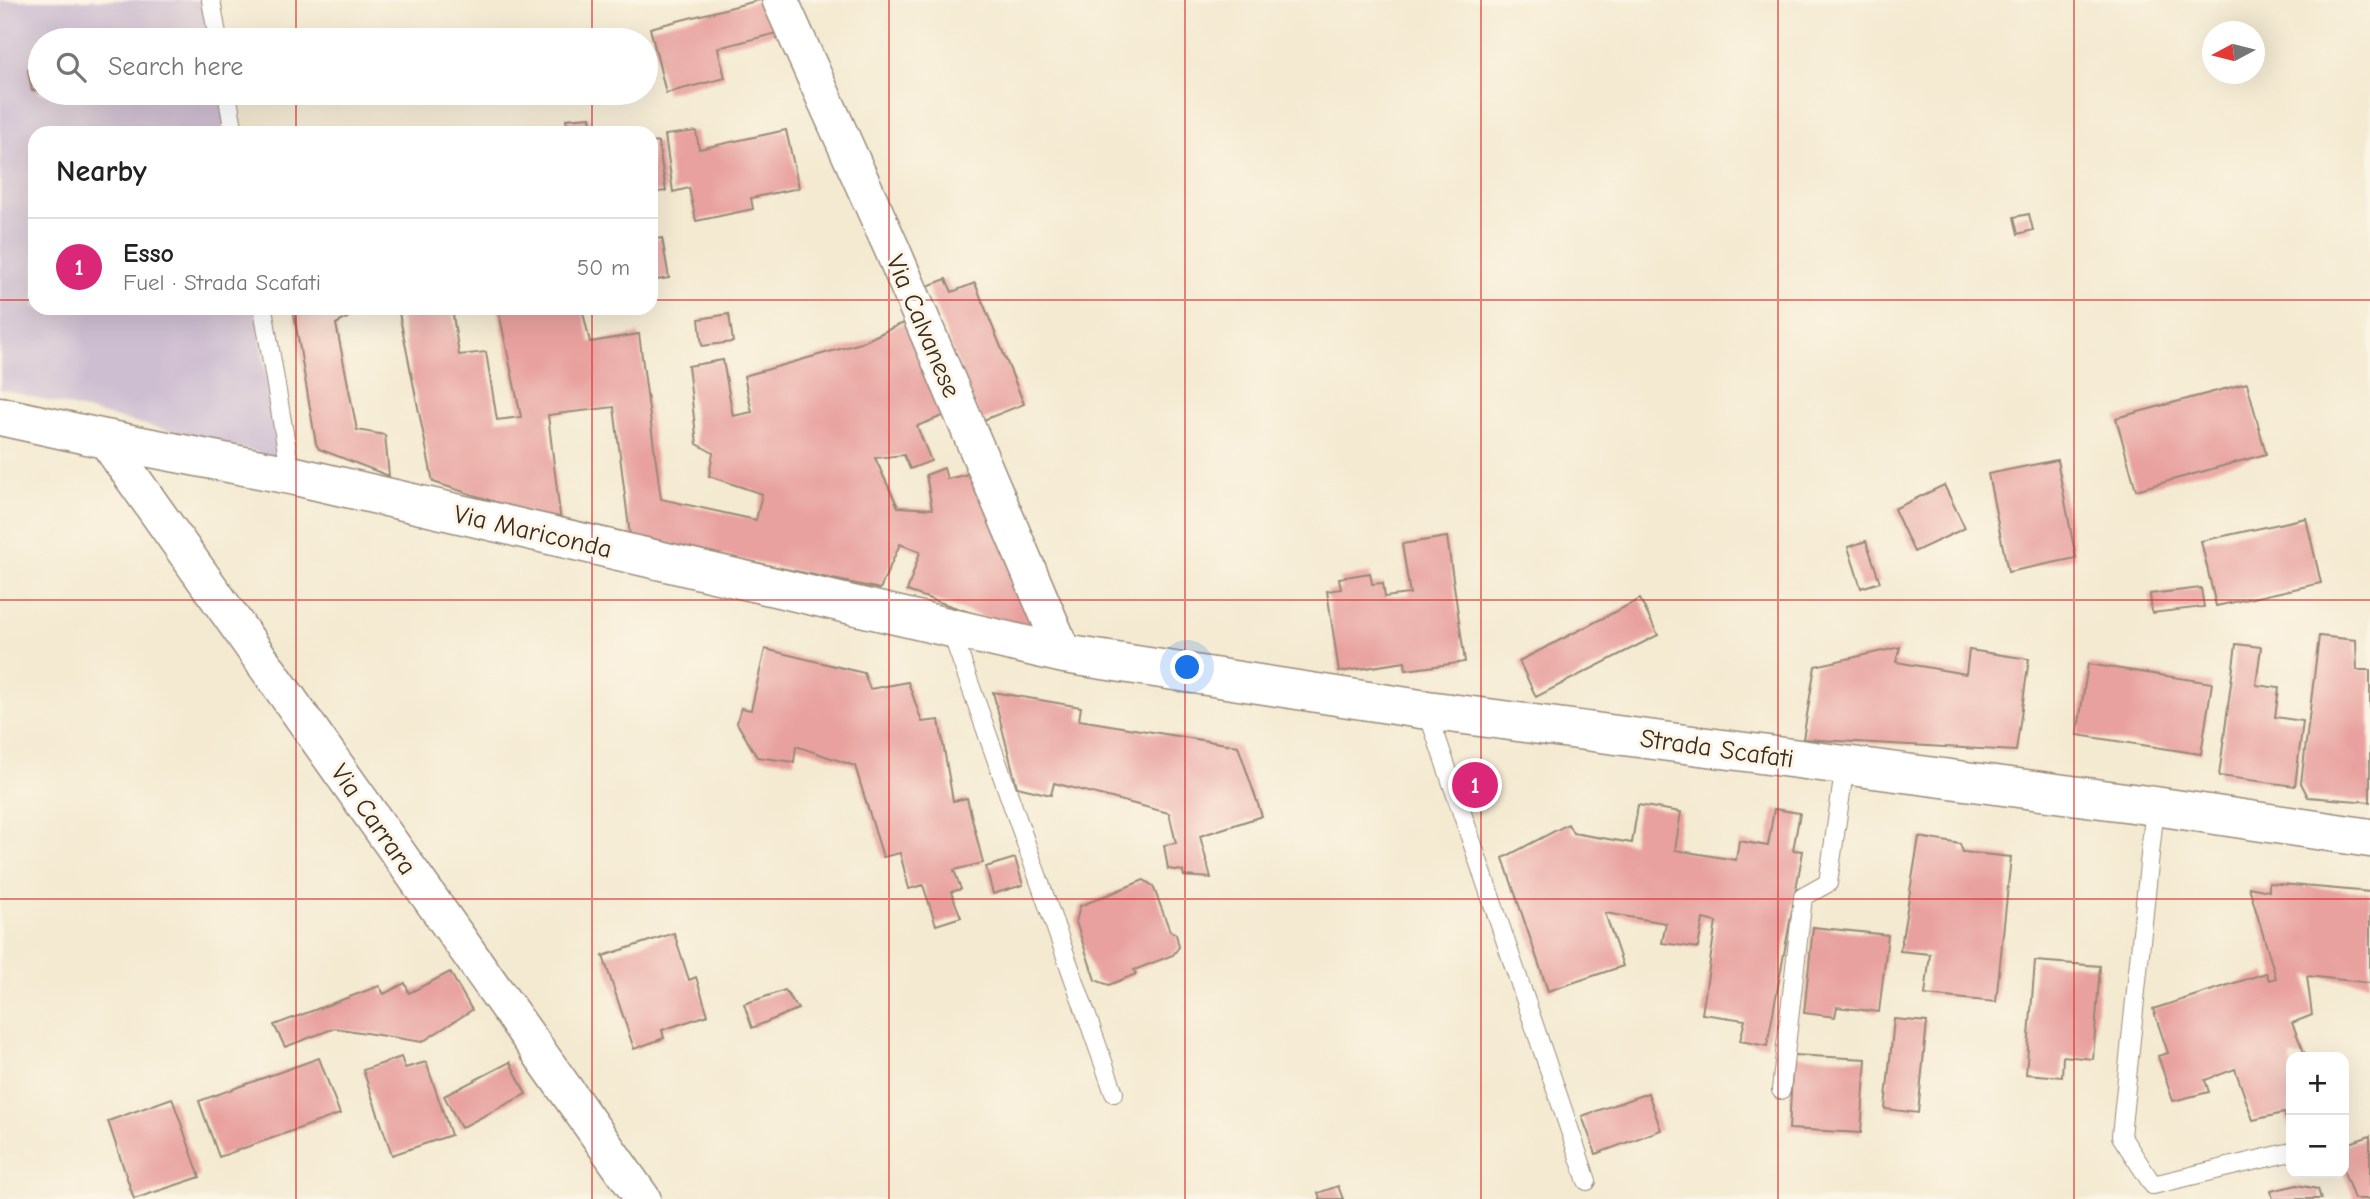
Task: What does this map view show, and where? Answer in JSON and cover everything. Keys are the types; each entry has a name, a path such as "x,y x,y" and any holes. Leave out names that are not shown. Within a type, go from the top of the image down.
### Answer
{"street":[{"name":"Via Calvanese","path":"780,0 892,249 1064,654"},
{"name":"Via Mariconda","path":"0,416 291,475 1064,654"},
{"name":"Via Carrara","path":"105,439 643,1199"},
{"name":"Strada Scafati","path":"1064,654 1427,709 2155,806 2370,838"}],"lane":[{"path":"211,0 216,28"},
{"path":"229,105 233,126"},
{"path":"264,315 291,475"},
{"path":"950,627 1114,1093"},
{"path":"1427,709 1587,1181"},
{"path":"1781,1090 1803,897 1828,884 1845,765"},
{"path":"2155,806 2121,1136 2153,1185 2286,1153"}],"shaded area":[{"path":"0,0 209,0 213,28 28,28 28,105 225,105 228,126 28,126 28,315 257,315 279,458 0,389"}],"building":[{"path":"769,0 777,33 718,48 725,78 666,93 658,60 658,28 650,28"},
{"path":"590,117 591,126 567,126 566,119"},
{"path":"786,130 799,188 751,198 753,209 696,221 689,188 673,192 665,135 696,131 699,149"},
{"path":"658,142 666,191 658,192"},
{"path":"2029,214 2033,230 2018,234 2014,217"},
{"path":"662,238 669,278 658,280 658,239"},
{"path":"946,279 952,292 975,283 1024,404 981,421 927,286"},
{"path":"729,314 733,342 702,346 699,319"},
{"path":"294,315 349,315 336,324 357,430 385,435 389,476 319,449"},
{"path":"399,315 453,315 459,355 486,352 497,420 521,417 499,315 584,315 590,342 639,334 661,499 756,520 762,494 709,476 713,453 697,444 688,366 723,360 733,416 752,412 744,376 861,343 907,323 953,412 917,426 931,461 910,469 904,455 875,458 898,507 932,509 926,475 944,468 947,479 981,471 1034,623 1030,633 907,591 920,552 900,544 880,589 630,536 614,407 548,415 561,523 433,482"},
{"path":"2247,383 2266,454 2136,490 2116,418"},
{"path":"2057,460 2076,558 2008,572 1988,474"},
{"path":"1944,485 1965,528 1914,552 1894,509"},
{"path":"2306,518 2321,583 2216,606 2201,541"},
{"path":"1447,537 1465,662 1406,670 1405,662 1339,672 1327,591 1341,589 1339,578 1370,573 1372,584 1383,583 1385,597 1410,594 1402,544"},
{"path":"1866,541 1880,582 1861,588 1848,547"},
{"path":"2201,588 2204,607 2152,613 2150,594"},
{"path":"1640,599 1658,635 1536,697 1519,661"},
{"path":"2319,636 2356,640 2357,670 2370,670 2370,802 2308,797 2301,783"},
{"path":"2236,644 2261,647 2256,685 2279,688 2275,717 2303,721 2295,786 2219,776"},
{"path":"1900,647 1896,662 1966,674 1969,650 2029,659 2016,751 1803,739 1815,666"},
{"path":"765,649 864,673 870,689 908,682 922,722 939,720 953,801 967,798 983,863 954,870 961,889 951,892 961,917 936,925 923,885 909,889 900,853 883,857 855,766 796,746 794,762 757,757 737,723 741,708 751,710"},
{"path":"2088,664 2212,683 2201,754 2077,735"},
{"path":"993,692 1081,707 1079,720 1238,746 1262,816 1200,836 1211,878 1184,876 1183,871 1168,869 1164,845 1176,843 1169,813 1054,783 1051,795 1017,787"},
{"path":"1638,805 1681,812 1675,850 1736,860 1739,841 1768,846 1774,809 1800,813 1793,850 1803,851 1767,1046 1740,1041 1745,1020 1702,1014 1716,922 1703,919 1698,948 1662,943 1666,923 1605,913 1623,966 1548,991 1503,858 1568,824 1573,833 1632,843"},
{"path":"1919,837 1960,844 1963,852 2011,857 1996,1002 1925,995 1930,954 1900,951"},
{"path":"1015,858 1023,885 993,894 986,867"},
{"path":"1144,880 1153,886 1170,931 1176,934 1179,947 1173,955 1134,970 1136,974 1109,985 1095,980 1076,922 1080,906"},
{"path":"2269,883 2370,892 2370,983 2307,976 2312,1015 2292,1023 2304,1052 2286,1052 2286,1120 2284,1113 2253,1120 2235,1069 2205,1080 2209,1092 2173,1101 2158,1056 2168,1053 2153,1009 2266,973 2269,980 2276,978 2249,887 2269,891"},
{"path":"1813,927 1888,935 1879,1012 1837,1007 1835,1017 1804,1013"},
{"path":"674,933 689,980 696,977 708,1015 662,1030 664,1038 634,1049 603,956"},
{"path":"2035,961 2100,966 2093,1059 2063,1056 2062,1077 2026,1074"},
{"path":"450,972 472,1010 422,1042 335,1028 285,1047 274,1025 379,986 384,994 405,983 409,993"},
{"path":"785,990 798,1009 752,1028 744,1004"},
{"path":"1894,1019 1927,1022 1918,1113 1885,1109"},
{"path":"1793,1055 1866,1059 1861,1133 1789,1129"},
{"path":"401,1057 405,1068 426,1062 451,1135 392,1155 363,1070"},
{"path":"319,1058 340,1114 219,1157 199,1101"},
{"path":"510,1062 526,1094 461,1128 444,1096"},
{"path":"1648,1093 1661,1130 1596,1154 1582,1116"},
{"path":"172,1098 200,1177 134,1199 108,1121"},
{"path":"2370,1136 2370,1199 2354,1199 2346,1178 2349,1178 2349,1143"},
{"path":"2297,1185 2318,1189 2321,1199 2273,1199 2271,1191"},
{"path":"1338,1186 1343,1199 1320,1199 1318,1193"}],"place":[{"name":"Esso","path":"1475,785"}]}
